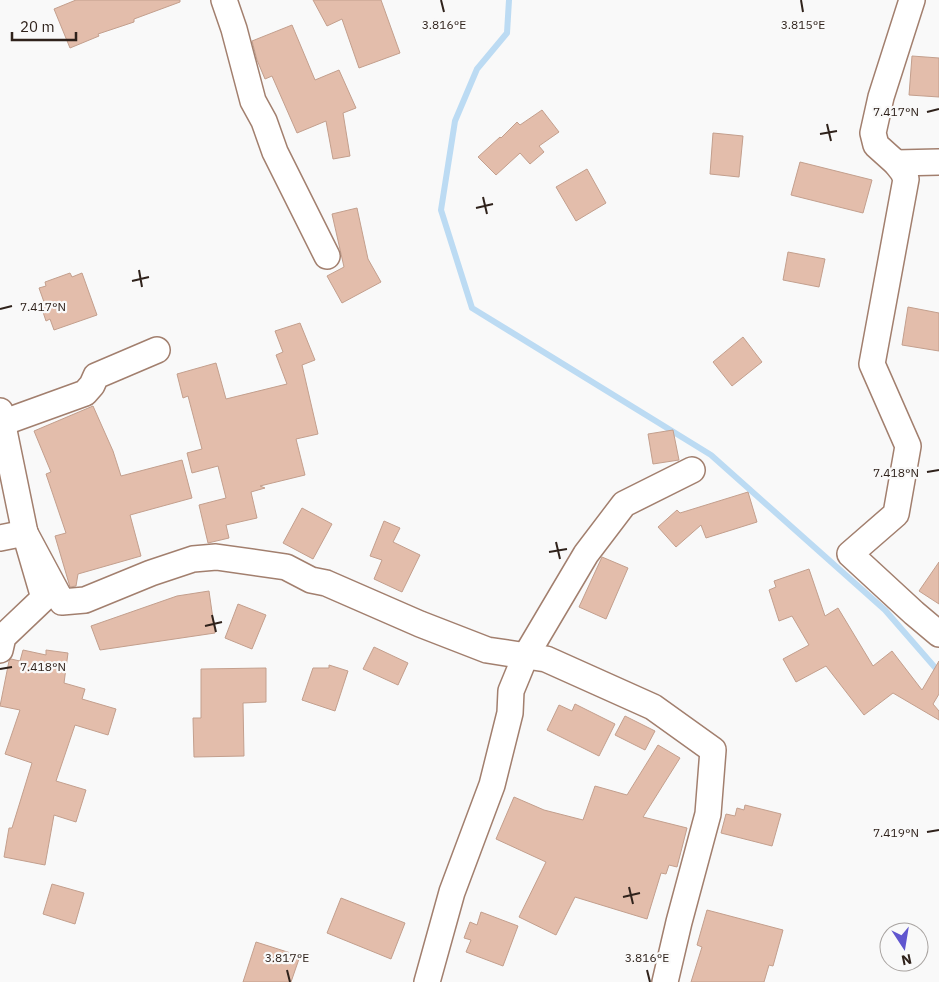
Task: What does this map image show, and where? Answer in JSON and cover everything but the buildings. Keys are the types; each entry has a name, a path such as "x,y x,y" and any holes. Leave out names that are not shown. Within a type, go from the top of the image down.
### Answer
{"street":[{"path":"224,0 234,28 253,102 264,121 275,152 327,256"},
{"path":"912,0 881,97 873,133 876,145 896,163 906,179 906,190 881,307 872,364 908,446 896,514 850,554 939,634"},
{"path":"896,163 939,162"},
{"path":"0,650 3,637 44,598 25,534 1,417 85,393 92,385 96,376 157,350"},
{"path":"426,982 452,892 492,786 510,713 511,691 525,657 586,554 624,504 692,470"},
{"path":"0,538 25,534"},
{"path":"25,534 62,602 85,600 150,573 193,559 216,557 286,567 312,580 326,583 420,624 487,650 546,659 653,707 713,750 708,814 665,982"}],"waterway":[{"path":"509,0 507,33 477,69 455,121 441,210 472,308 711,455 885,610 939,672"}]}
